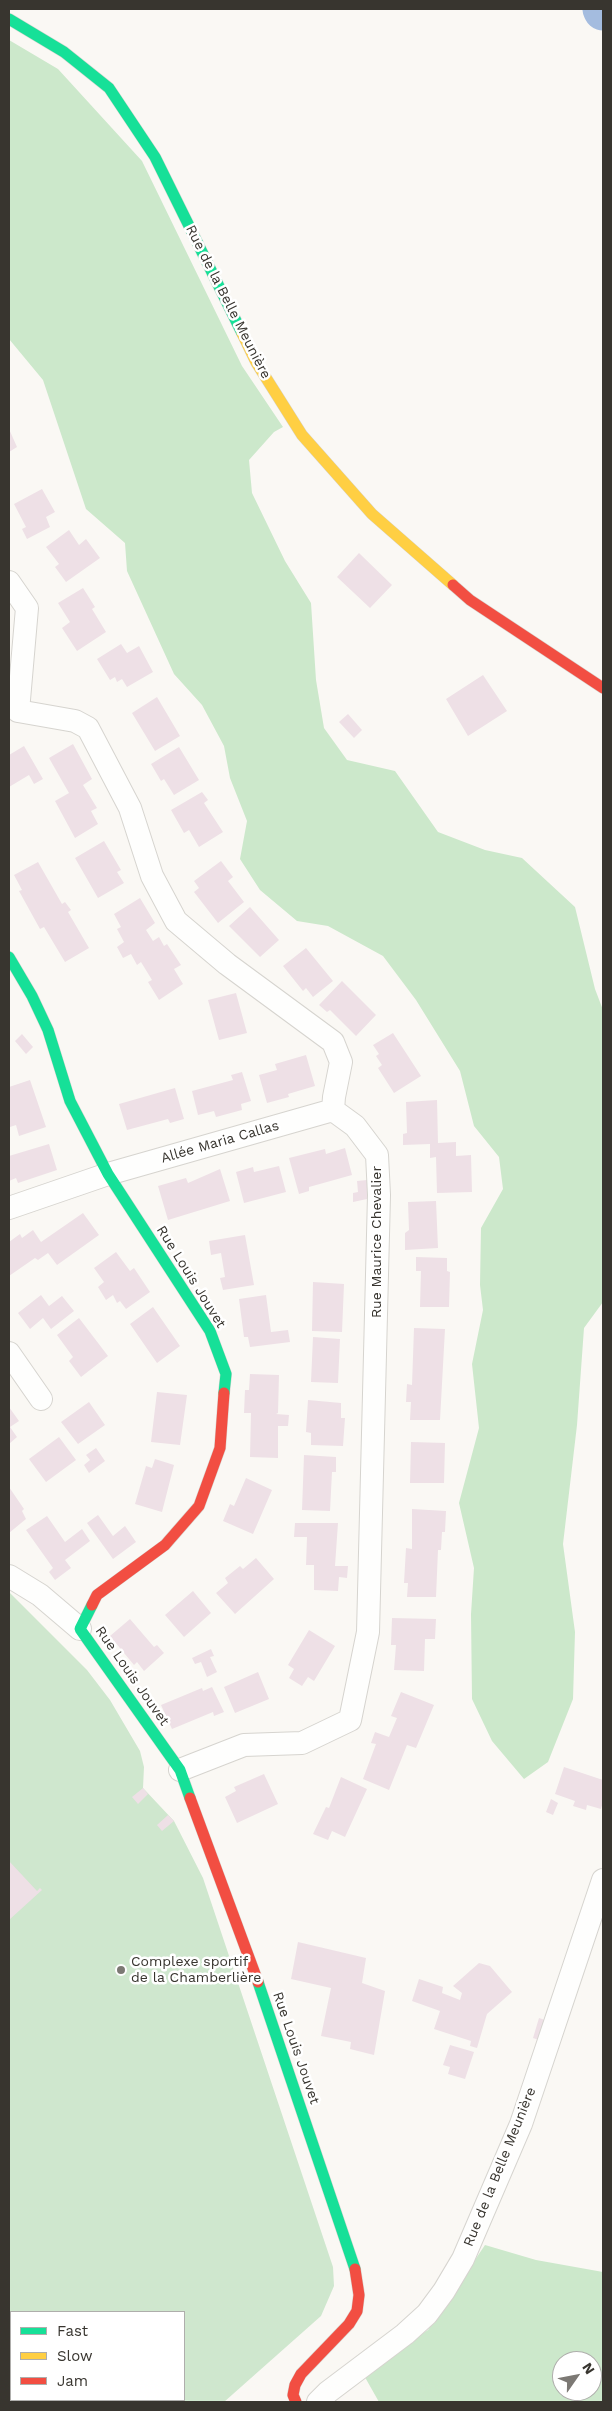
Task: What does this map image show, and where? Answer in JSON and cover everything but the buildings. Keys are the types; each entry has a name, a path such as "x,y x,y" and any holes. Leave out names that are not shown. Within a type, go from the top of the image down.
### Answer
{"street":[{"name":"Rue de la Belle Meunière","path":"9,19 64,52 109,88 156,158 256,362 302,435 365,507 470,600 603,688"},
{"path":"9,582 27,608 13,715 75,721 88,728 130,808 152,876 176,921 227,964 333,1042 341,1062 333,1110"},
{"name":"Rue Louis Jouvet","path":"9,957 36,1004 48,1030 70,1101 108,1174 210,1331 226,1374 220,1448 200,1506 165,1545 97,1595 80,1629 180,1770 244,1940 357,2276 359,2294 357,2310 349,2324 301,2374 295,2385 293,2395 296,2402"},
{"name":"Allée Maria Callas","path":"9,1208 108,1174 333,1110"},
{"name":"Rue Maurice Chevalier","path":"180,1770 244,1745 302,1743 350,1720 368,1632 380,1195 377,1155 355,1126 333,1110"},
{"path":"9,1353 41,1399"},
{"path":"9,1576 40,1596 80,1629"},
{"name":"Rue de la Belle Meunière","path":"318,2402 328,2392 405,2334 427,2314 444,2291 463,2259 521,2124 603,1880"}],"green space":[{"path":"9,40 58,69 142,161 242,366 283,427 274,432 249,460 252,493 285,561 311,603 316,680 324,728 347,760 395,771 438,832 485,850 522,858 575,907 595,989 603,1010 603,1302 584,1328 577,1425 563,1544 575,1632 573,1699 548,1762 524,1779 492,1741 472,1699 471,1614 474,1568 459,1503 479,1428 472,1364 483,1310 480,1285 481,1228 503,1189 499,1157 474,1126 460,1071 416,1000 383,956 328,926 297,921 260,890 240,859 247,821 230,778 224,746 202,705 174,674 127,571 125,543 86,509 43,380 9,339"},
{"name":"Complexe sportif de la Chamberlière","path":"9,1592 87,1670 110,1700 140,1751 144,1767 143,1788 174,1821 203,1878 333,2267 334,2286 321,2316 224,2402 9,2402"},
{"path":"485,2245 536,2260 603,2272 603,2402 379,2402 362,2372 428,2330"}],"traffic: fast":[{"path":"9,19 64,52 109,88 155,157 242,333"},
{"path":"9,957 32,996 48,1030 70,1101 108,1174 210,1331 226,1374 224,1393"},
{"path":"92,1605 80,1629 180,1770 190,1798"},
{"path":"258,1982 355,2269"}],"traffic: slow":[{"path":"242,333 256,362 302,435 372,514 453,585"}],"traffic: jam":[{"path":"453,585 470,600 603,688"},
{"path":"92,1605 97,1595 165,1545 199,1506 220,1448 224,1393"},
{"path":"190,1798 258,1982"},
{"path":"296,2402 293,2395 295,2385 301,2374 349,2324 357,2311 359,2295 355,2269"}],"place":[{"name":"Complexe sportif de la Chamberlière","path":"121,1970"}]}
